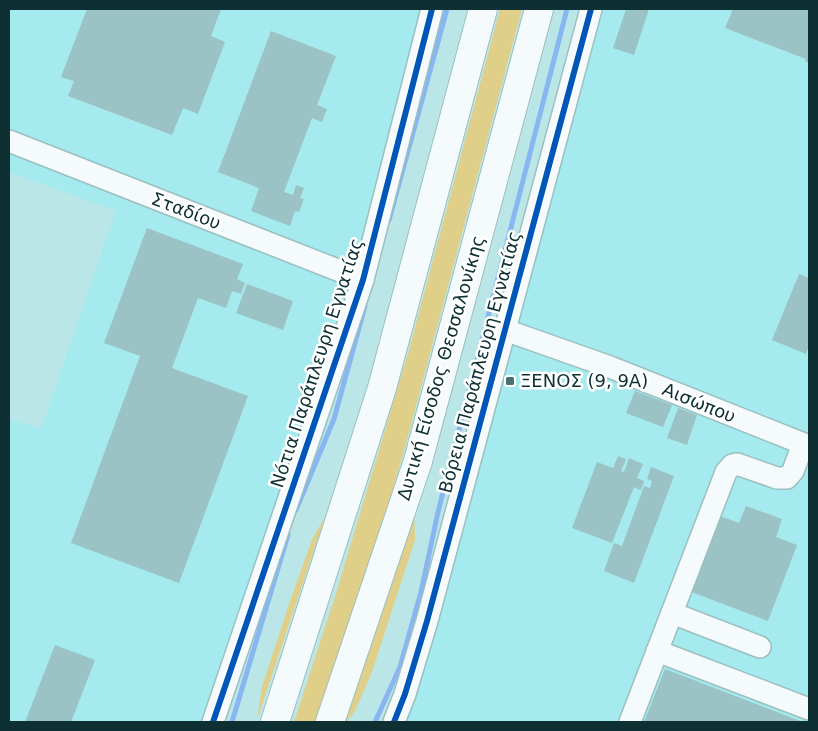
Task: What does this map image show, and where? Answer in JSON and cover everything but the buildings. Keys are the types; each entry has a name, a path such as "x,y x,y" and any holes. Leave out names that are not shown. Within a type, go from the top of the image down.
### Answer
{"highway":[{"path":"275,722 382,388 483,9"},
{"name":"Δυτική Είσοδος Θεσσαλονίκης","path":"330,722 418,461 539,9"}],"street":[{"name":"Νότια Παράπλευρη Εγνατίας","path":"213,722 363,280 432,9"},
{"name":"Βόρεια Παράπλευρη Εγνατίας","path":"394,722 405,694 427,621 591,9"},
{"name":"Σταδίου","path":"9,141 363,280"},
{"name":"Αισώπου","path":"504,330 610,367 806,445"},
{"path":"630,722 728,468 737,464 777,478 786,478 793,471 806,445"},
{"path":"672,613 760,647"},
{"path":"658,651 809,709"}],"shaded area":[{"path":"9,9 432,9 363,280 213,722 9,722 9,419 41,429 116,211 9,172"},
{"path":"500,9 522,9 404,451 358,607 318,722 294,722 337,590 409,350"},
{"path":"594,9 809,9 809,722 399,722"},
{"path":"414,505 415,540 372,672 355,711 344,722"},
{"path":"325,517 257,720 262,687 290,601 313,537"}],"waterway":[{"path":"389,220 447,9"},
{"path":"375,722 400,667 421,592 438,512 567,9"},
{"path":"296,510 334,419 365,306"},
{"path":"232,722 288,535"}],"cycle path":[{"path":"213,722 363,280 432,9"},
{"path":"394,722 405,694 427,621 591,9"}],"place":[{"name":"ΞΕΝΟΣ (9, 9Α)","path":"510,381"}]}
